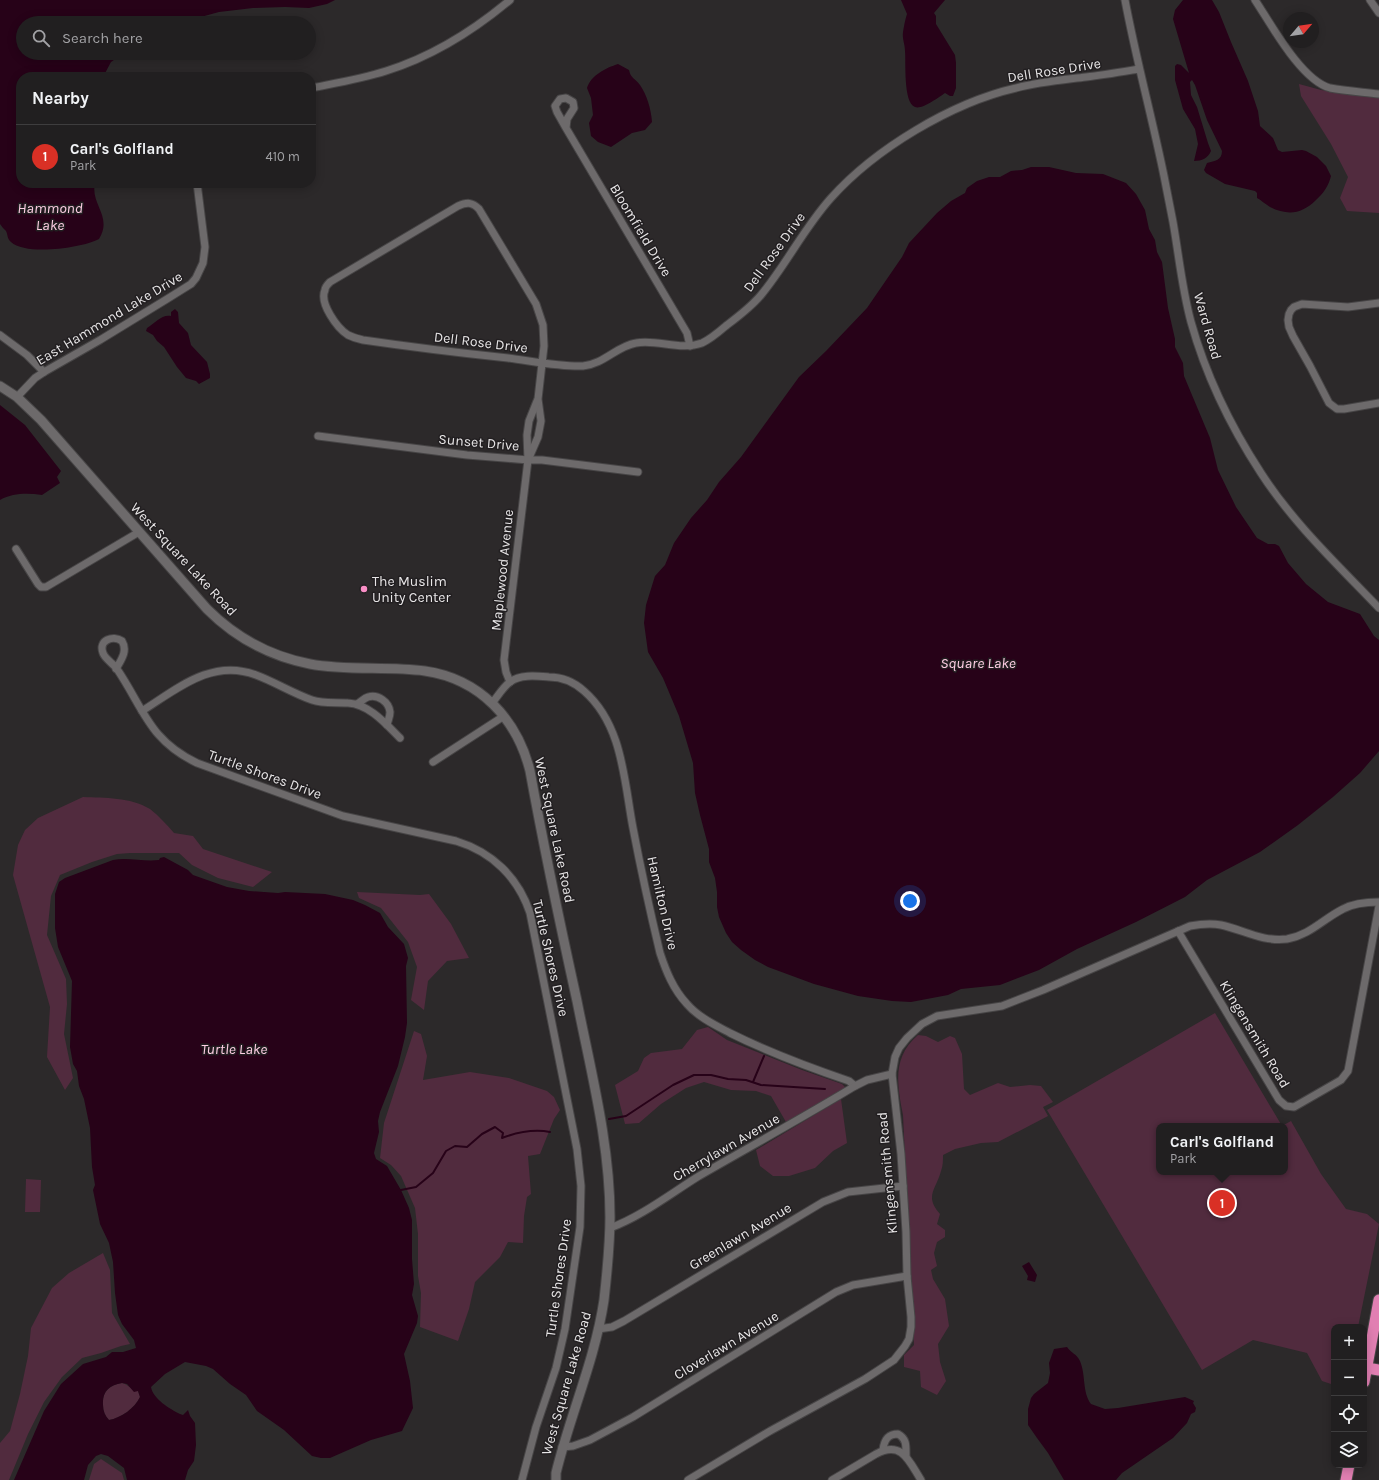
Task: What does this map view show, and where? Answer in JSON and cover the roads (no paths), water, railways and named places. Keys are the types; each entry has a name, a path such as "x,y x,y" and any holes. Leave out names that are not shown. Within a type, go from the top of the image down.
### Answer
{"highway":[{"path":"1379,1307 1367,1368 1379,1370"},
{"path":"1346,1480 1348,1468"}],"street":[{"path":"316,87 375,74 414,60 458,38 510,0"},
{"name":"Ward Road","path":"1125,0 1165,183 1187,305 1200,351 1215,389 1238,435 1261,473 1278,497 1301,527 1379,608"},
{"path":"1255,0 1296,60 1315,81 1330,88 1379,94"},
{"path":"1370,0 1379,13"},
{"name":"Dell Rose Drive","path":"472,204 468,203 458,206 330,282 325,290 325,303 340,328 349,335 363,340 573,365 590,365 602,361 623,347 636,343 650,342 690,346 707,340 751,306 768,286 818,214 832,198 863,167 904,137 960,108 1003,91 1049,82 1139,69"},
{"name":"Bloomfield Drive","path":"566,128 687,333 690,346"},
{"name":"East Hammond Lake Drive","path":"17,397 44,372 100,340 191,284 196,278 203,263 205,247 198,188"},
{"name":"Maplewood Avenue","path":"472,204 479,209 536,304 543,325 544,340 538,399 540,421 538,437 528,460"},
{"path":"1379,303 1348,307 1302,304 1291,310 1288,320 1293,336 1329,403 1337,409 1350,409 1379,403"},
{"path":"0,335 27,355 44,372"},
{"name":"West Square Lake Road","path":"0,386 17,397 41,420 191,592 218,620 240,637 258,647 284,658 312,664 434,673 462,682 474,688 492,703 504,716 521,742 530,771 604,1140 609,1193 610,1228 604,1300 590,1360 562,1447 556,1473 556,1480"},
{"name":"Maplewood Avenue","path":"510,682 506,672 504,660 528,460 527,435 529,420 538,399"},
{"name":"Sunset Drive","path":"318,436 467,455 542,460 638,472"},
{"path":"16,549 38,584 41,587 46,587 139,532"},
{"name":"Turtle Shores Drive","path":"116,669 154,731 168,745 197,763 343,816 456,841 472,847 491,858 503,868 515,882 524,898 530,914 577,1149 581,1192 580,1227 561,1350 536,1427 522,1480"},
{"path":"142,711 202,675 213,672 240,670 257,675 316,701 358,704 386,725 400,738"},
{"name":"Hamilton Drive","path":"510,682 528,677 556,677 566,679 578,685 599,707 608,720 615,736 618,749 660,953 677,992 688,1005 713,1024 754,1045 849,1080 855,1086"},
{"path":"492,703 510,682"},
{"path":"358,704 370,696 380,698 390,710 386,725"},
{"path":"433,762 504,716"},
{"name":"Klingensmith Road","path":"688,1480 770,1431 865,1379 894,1360 909,1339 911,1328 901,1154 892,1074 895,1057 899,1048 922,1024 943,1015 1002,1006 1050,987 1178,931 1200,924 1216,924 1258,938 1273,940 1285,939 1308,932 1347,907 1359,903 1379,902"},
{"name":"Klingensmith Road","path":"1178,931 1279,1100 1286,1106 1294,1107 1341,1080 1348,1071 1379,906"},
{"path":"855,1086 867,1080 892,1074"},
{"name":"Cherrylawn Avenue","path":"610,1228 625,1222 699,1176 855,1086"},
{"name":"Greenlawn Avenue","path":"598,1329 612,1327 624,1321 822,1202 848,1192 903,1186"},
{"name":"Cloverlawn Avenue","path":"562,1447 573,1446 590,1440 633,1417 836,1292 859,1284 907,1276"},
{"path":"883,1450 886,1438 890,1435 898,1434 906,1442 906,1456"},
{"path":"832,1480 883,1450 891,1449 898,1450 906,1456 921,1480"}],"water":[{"name":"Hammond Lake","path":"0,0 335,0 327,4 309,8 253,8 219,12 204,16 16,16 16,60 114,60 111,62 106,72 16,72 16,188 94,188 95,198 103,217 104,224 103,231 99,239 68,248 41,250 29,249 11,242 6,231 0,224"},
{"path":"901,0 945,0 934,13 936,16 936,24 955,55 956,88 953,96 945,93 922,107 915,107 911,104 907,90 903,37 907,14"},
{"path":"1183,0 1212,0 1219,12 1248,81 1258,111 1260,126 1273,138 1278,150 1282,152 1306,151 1317,157 1326,166 1331,176 1330,179 1319,198 1311,205 1300,211 1283,212 1270,207 1257,198 1257,193 1255,191 1225,184 1206,173 1204,170 1207,163 1215,161 1219,158 1222,151 1207,120 1192,80 1190,82 1191,95 1197,107 1211,151 1204,159 1194,161 1198,144 1195,129 1183,109 1175,80 1175,66 1177,64 1181,65 1189,73 1173,19 1175,10"},
{"path":"618,64 629,70 632,77 645,93 651,112 652,122 645,130 632,133 611,147 598,142 591,136 589,123 593,115 591,98 587,88 595,76"},
{"name":"Square Lake","path":"1031,167 1049,167 1076,173 1103,174 1126,183 1136,194 1145,210 1149,229 1155,240 1157,252 1162,262 1168,308 1175,339 1175,347 1183,363 1184,376 1210,438 1218,470 1236,507 1257,538 1268,544 1275,544 1279,546 1288,563 1306,584 1328,602 1360,614 1374,636 1379,640 1379,751 1360,773 1333,797 1298,825 1260,852 1207,880 1185,897 1136,922 1077,949 1039,970 1000,985 961,989 948,995 911,1002 858,996 814,984 768,967 741,950 732,942 726,933 719,917 717,907 715,878 709,862 709,849 695,793 693,763 679,716 663,678 648,652 644,623 646,605 655,576 665,565 674,543 691,518 741,457 799,377 867,308 902,257 909,243 937,213 951,201 965,193 967,188 977,181 989,177 1000,177 1011,171"},
{"path":"175,309 178,312 179,323 188,333 191,345 207,362 210,378 199,384 196,381 186,378 164,347 153,335 146,331 147,328 165,316 171,316 171,312"},
{"path":"0,405 25,425 61,471 57,477 60,483 42,495 20,494 0,500"},
{"name":"Turtle Lake","path":"164,857 188,870 193,875 227,887 249,891 325,894 353,900 380,913 388,927 404,944 408,958 406,966 407,1023 405,1037 398,1066 380,1112 378,1121 379,1132 374,1153 376,1159 387,1166 401,1190 409,1208 412,1220 412,1259 414,1284 412,1295 418,1316 417,1323 404,1354 410,1381 413,1408 402,1431 371,1440 330,1458 321,1458 312,1456 284,1430 257,1411 246,1395 230,1384 213,1369 206,1366 185,1362 165,1374 151,1387 155,1396 162,1403 183,1415 188,1410 195,1423 196,1445 194,1461 188,1470 185,1480 127,1480 124,1468 108,1456 101,1454 96,1456 88,1465 84,1480 14,1480 44,1411 61,1384 83,1364 106,1357 112,1352 123,1352 136,1348 134,1340 122,1324 118,1315 113,1262 109,1243 100,1224 93,1190 95,1185 92,1167 90,1128 70,1047 72,981 58,947 55,928 55,894 59,882 65,878 113,860 159,860 160,858","holes":["122,1383 127,1384 134,1392 138,1391 140,1397 135,1405 127,1412 109,1420 103,1409 105,1393 113,1385"]},
{"path":"1029,1262 1037,1275 1035,1282 1027,1280 1028,1276 1022,1266"},
{"path":"1067,1347 1080,1361 1086,1394 1091,1404 1105,1409 1185,1397 1194,1401 1193,1403 1196,1408 1195,1412 1191,1414 1187,1423 1173,1438 1122,1473 1116,1480 1064,1480 1048,1453 1028,1425 1028,1409 1031,1398 1034,1394 1048,1383 1050,1373 1049,1363 1054,1349"}],"waterway":[{"path":"753,1082 764,1056"},
{"path":"609,1119 626,1116 673,1085 694,1075 711,1075 728,1079 746,1080 761,1085 825,1089"},
{"path":"401,1190 416,1187 433,1173 446,1151 455,1146 467,1147 482,1134 495,1127 503,1133 502,1138 526,1132 550,1132"}],"place":[{"name":"The Muslim Unity Center","path":"364,589"},
{"name":"Carl's Golfland","path":"1222,1203"}]}
